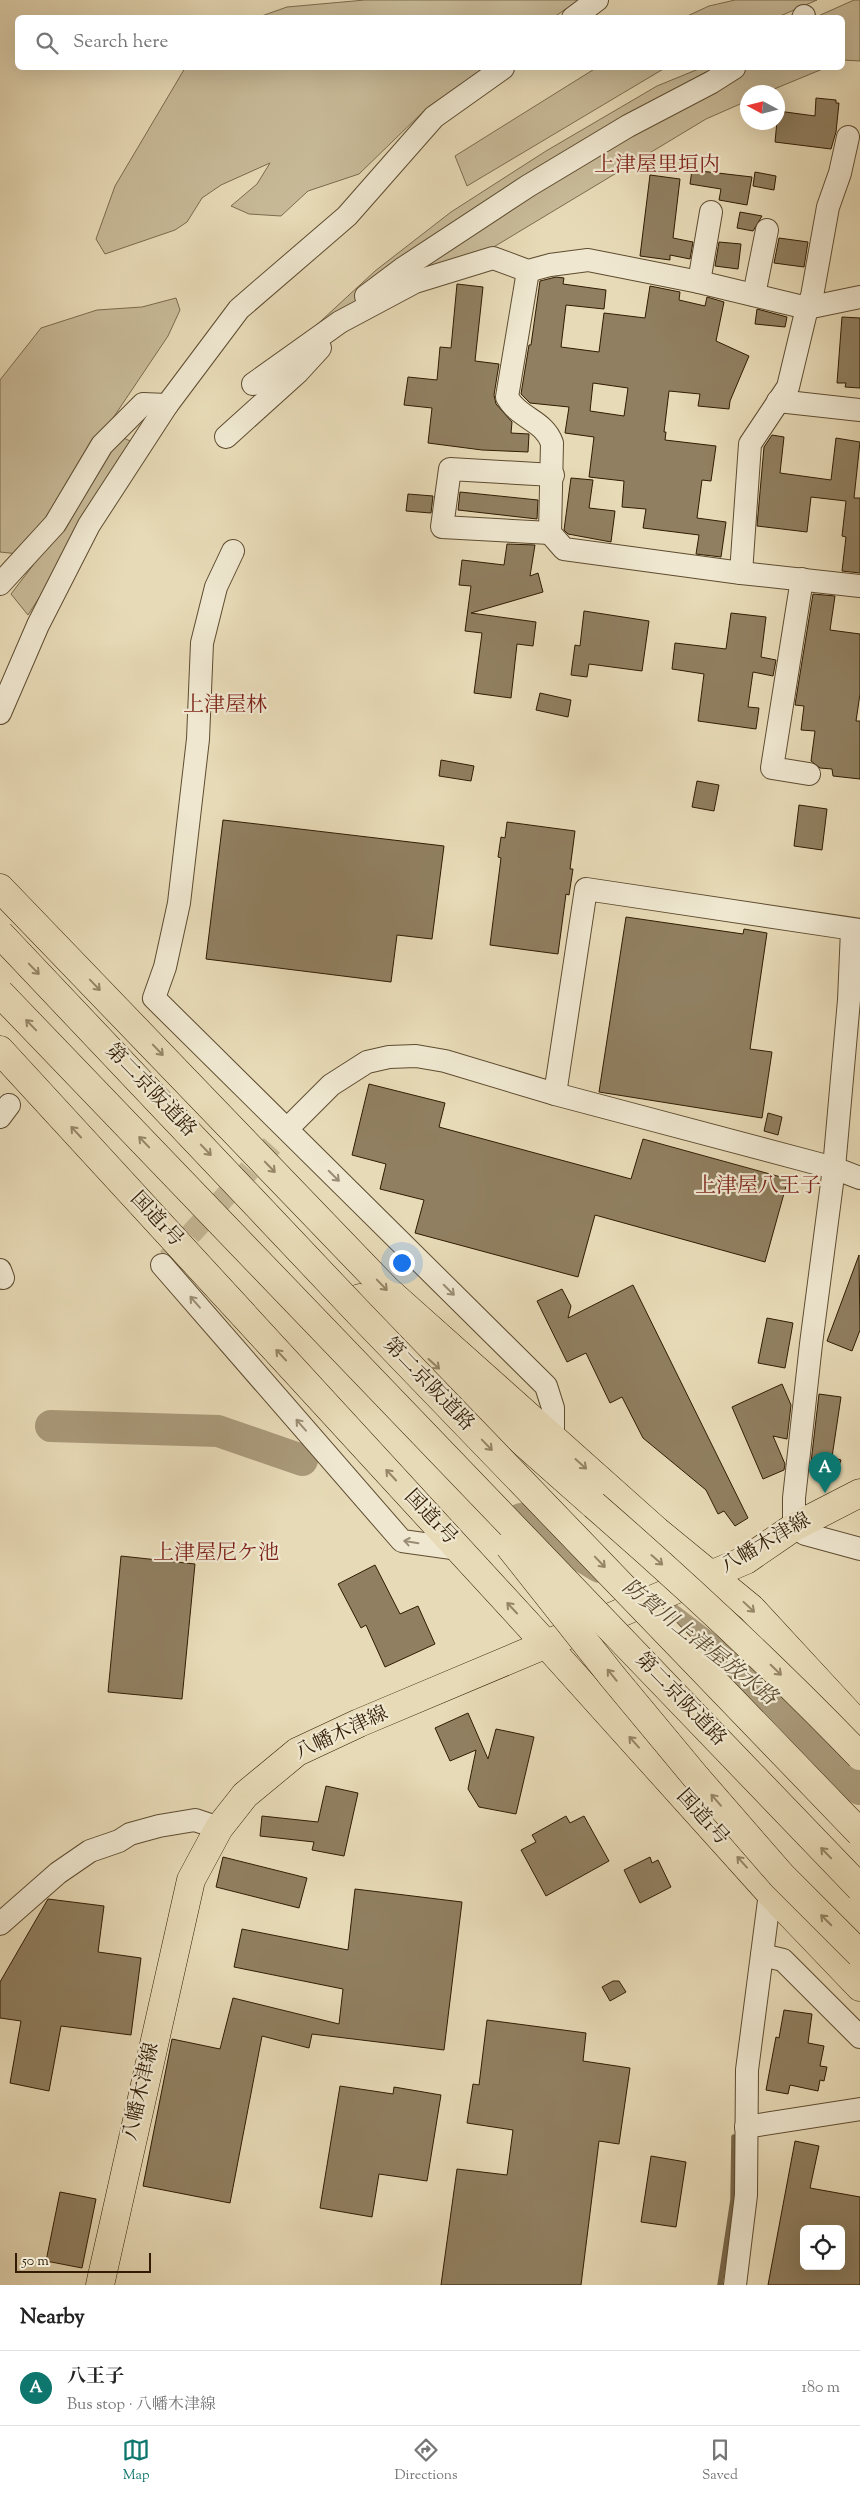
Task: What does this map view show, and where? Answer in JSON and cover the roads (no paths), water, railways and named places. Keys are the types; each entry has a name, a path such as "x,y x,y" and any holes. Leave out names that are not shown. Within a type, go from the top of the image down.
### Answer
{"main road":[{"path":"0,888 387,1290 657,1532 702,1579 751,1608 860,1726"},
{"name":"第二京阪道路","path":"0,934 280,1227 366,1321 860,1832"},
{"name":"第二京阪道路","path":"0,993 860,1888"},
{"name":"国道1号","path":"0,1050 546,1643 770,1892 860,1987"},
{"path":"280,1227 698,1596 795,1689 860,1756"},
{"path":"227,1228 288,1304 462,1490 541,1584 619,1684 782,1876 860,1954"},
{"name":"八幡木津線","path":"100,2285 191,1880 219,1828 245,1795 297,1752 359,1723 505,1663 546,1643 571,1635 746,1560 794,1527 860,1493"}],"street":[{"path":"577,15 597,0"},
{"path":"0,713 7,685 89,525 167,405 238,309 347,216 434,117 500,70"},
{"path":"226,437 298,372 362,300 402,269 528,186 628,126 712,82 731,70"},
{"path":"741,573 750,444 788,387 807,308 812,296 828,207 840,172 854,146"},
{"path":"699,282 711,212"},
{"path":"754,295 767,230"},
{"path":"253,384 348,318 415,282 494,258 528,271 550,265 588,260 699,282 807,308 860,297"},
{"path":"528,271 507,397 513,408 549,433 552,443 553,475 550,533"},
{"path":"778,401 860,410"},
{"path":"0,584 54,524 102,445 144,404 167,405"},
{"path":"553,475 450,469 442,527 550,533 564,548 741,573 860,586"},
{"path":"233,551 216,587 202,643 198,738 179,903 164,967 154,998 546,1386 553,1408 554,1439"},
{"path":"802,579 772,768 809,774"},
{"path":"555,1094 586,889 856,930 834,1168 811,1344 794,1498 794,1527 804,1534 860,1549"},
{"path":"287,1129 331,1085 347,1073 367,1062 389,1057 416,1056 445,1061 555,1094 834,1168 860,1178"},
{"path":"162,1265 402,1541 459,1549"},
{"path":"0,1924 58,1873 90,1851 119,1841 130,1834 159,1826 195,1820 219,1828"},
{"path":"735,2285 746,2195 747,2070 770,1892"},
{"path":"762,1955 783,1960 860,2038"},
{"path":"746,2127 860,2109"}],"waterway":[{"name":"防賀川上津屋放水路","path":"51,1426 218,1431 302,1460"},
{"name":"防賀川上津屋放水路","path":"521,1519 600,1567"},
{"name":"防賀川上津屋放水路","path":"648,1603 768,1694 860,1789"},
{"path":"720,2285 733,2200 734,2137"}],"tunnel":[{"path":"168,1259 287,1129"}],"place":[{"name":"八王子","path":"825,1493"}],"district":[{"name":"上津屋里垣内","path":"657,166"},
{"name":"上津屋林","path":"225,706"},
{"name":"上津屋八王子","path":"758,1187"},
{"name":"上津屋尼ケ池","path":"216,1554"}]}
